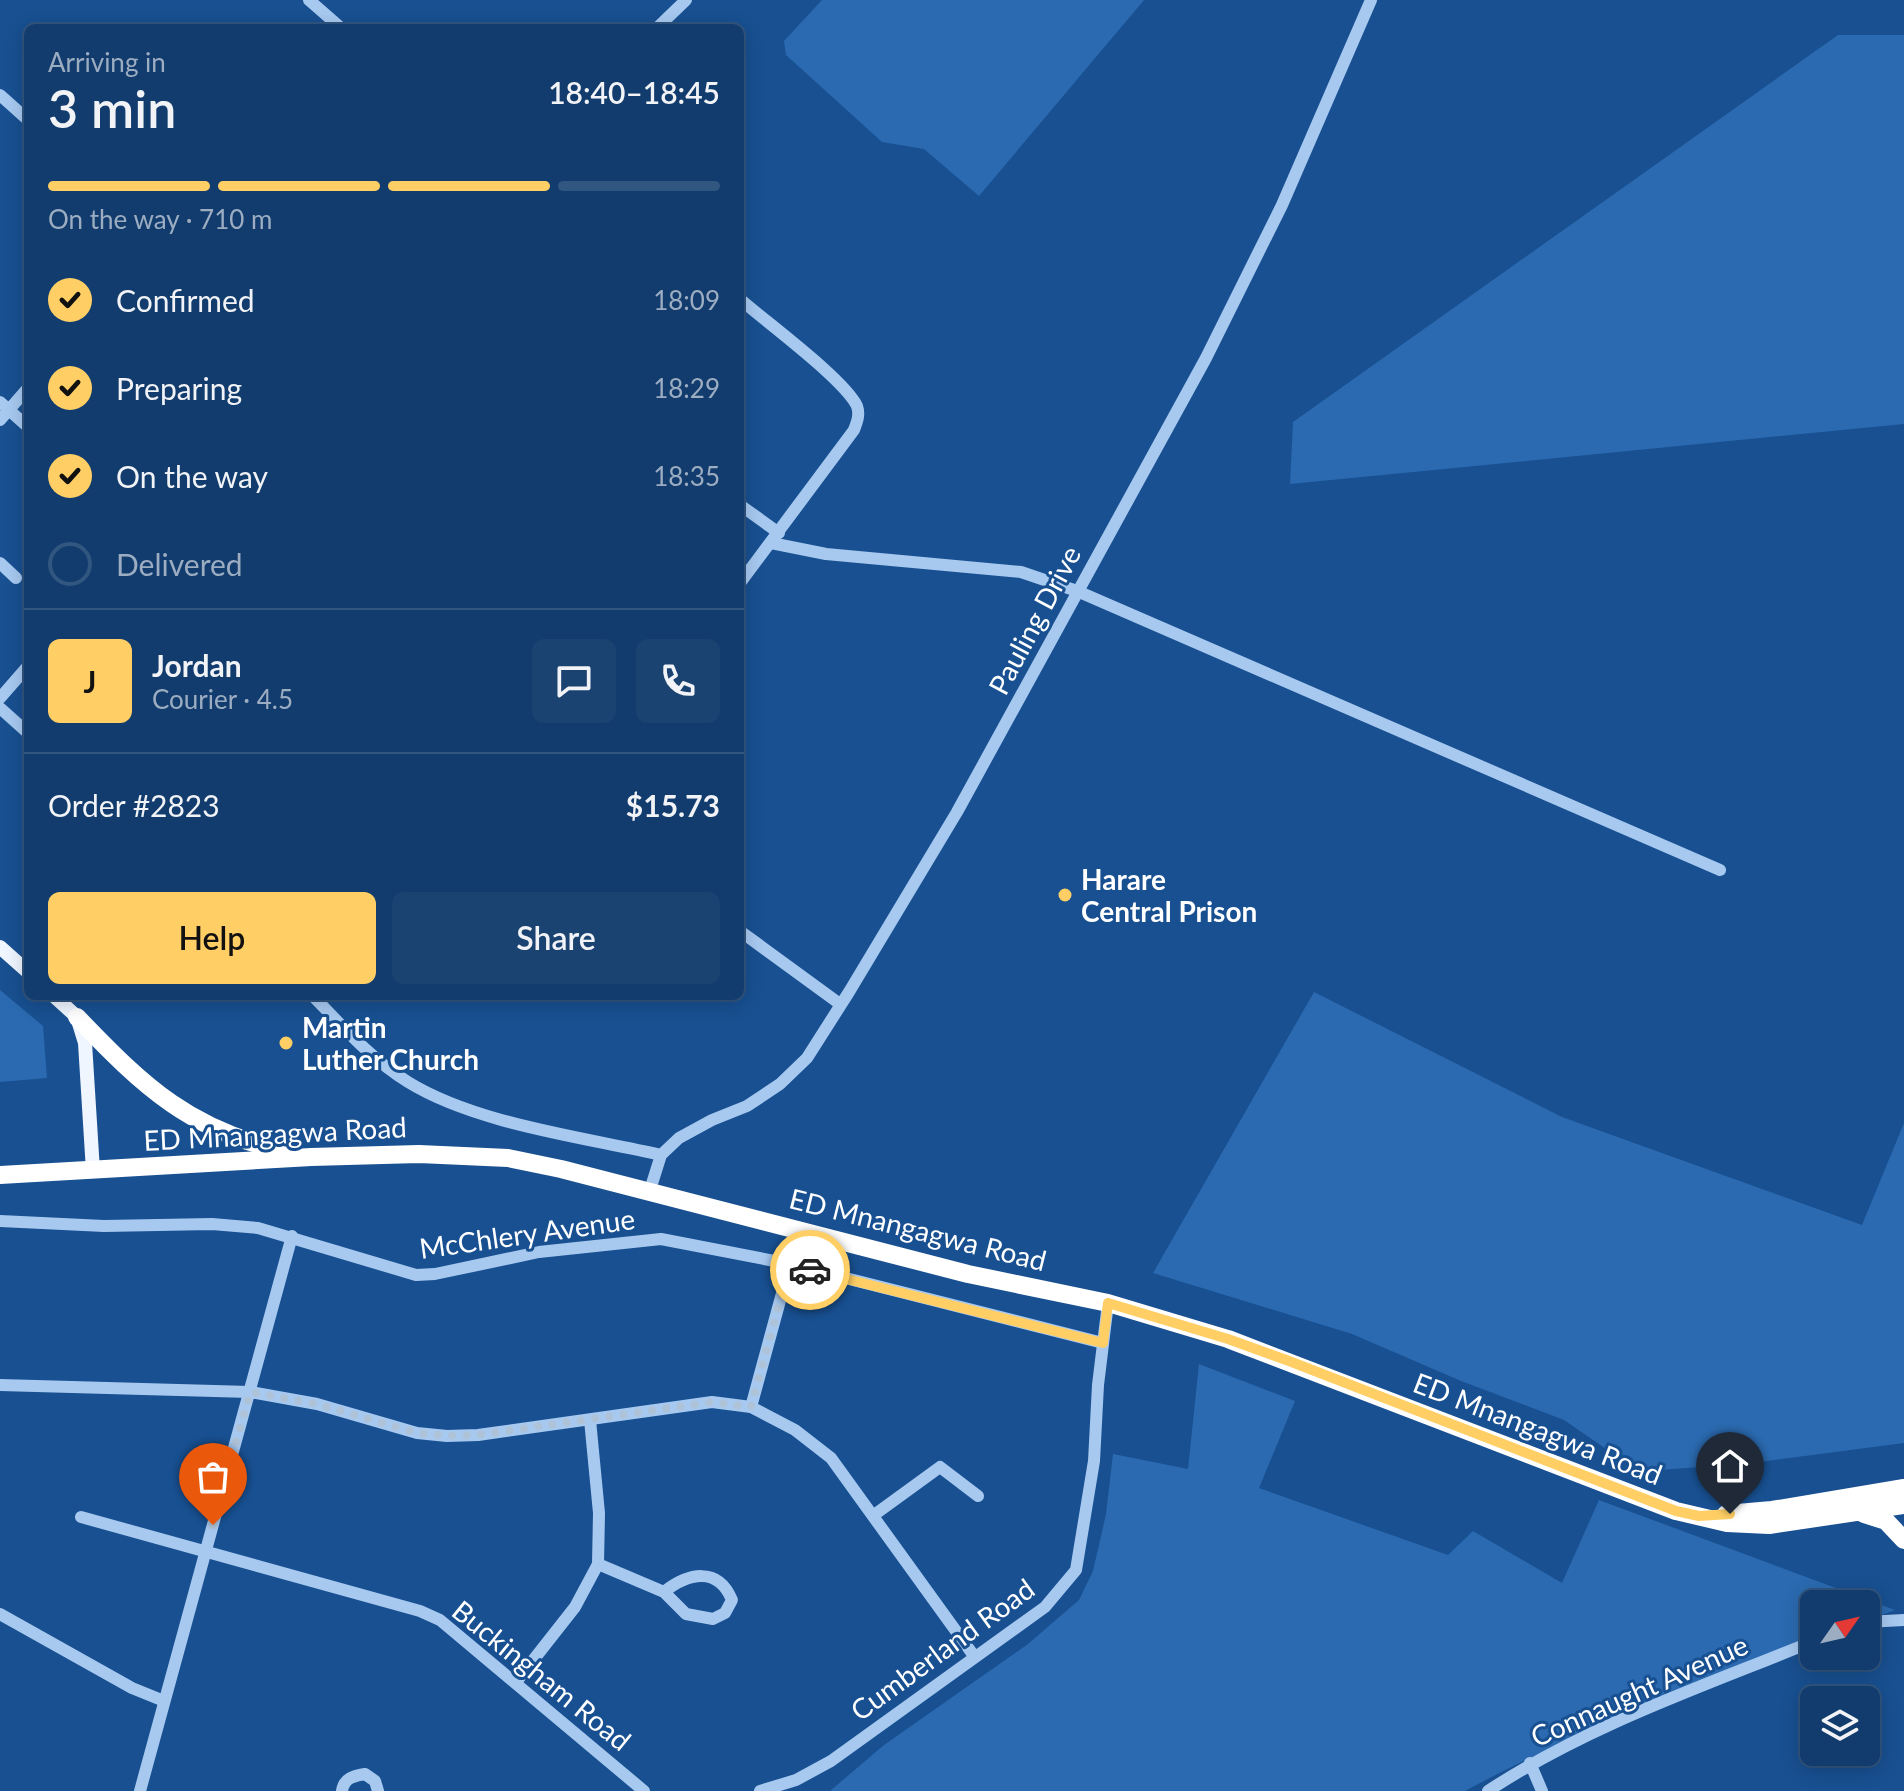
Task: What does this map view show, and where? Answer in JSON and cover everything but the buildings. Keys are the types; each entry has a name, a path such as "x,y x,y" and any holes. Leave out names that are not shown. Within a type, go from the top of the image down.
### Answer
{"highway":[{"path":"77,1017 119,1061 199,1122 244,1141 311,1157"},
{"name":"ED Mnangagwa Road","path":"0,1175 311,1157 419,1154 508,1158 650,1190 968,1274 1108,1303 1228,1339 1676,1511 1735,1524 1769,1525 1904,1505"},
{"name":"ED Mnangagwa Road","path":"1699,1516 1772,1510 1904,1488"},
{"path":"1859,1513 1886,1521 1904,1540"}],"main road":[{"path":"0,947 24,968"},
{"path":"58,1000 77,1017 87,1053 93,1171"}],"street":[{"path":"309,0 336,24"},
{"path":"661,24 686,0"},
{"name":"Pauling Drive","path":"661,1155 679,1138 747,1106 780,1084 807,1058 957,812 1206,358 1282,205 1371,0"},
{"path":"0,95 24,116"},
{"path":"744,302 843,386 857,407 859,418 854,430 744,578"},
{"path":"24,392 3,411 24,424"},
{"path":"744,509 775,538 826,554 1021,572 1077,591 1720,870"},
{"path":"0,563 16,578"},
{"path":"0,698 24,671"},
{"path":"0,708 24,729"},
{"path":"744,934 840,1004"},
{"path":"317,1000 352,1037 408,1082 454,1105 499,1119 661,1155 650,1190"},
{"name":"McChlery Avenue","path":"0,1221 104,1226 212,1224 258,1228 416,1275 435,1274 539,1252 661,1239 790,1264 1103,1343"},
{"path":"140,1791 292,1236"},
{"path":"751,1407 790,1264"},
{"name":"Cumberland Road","path":"760,1791 814,1772 1045,1607 1071,1579 1076,1570 1094,1461 1108,1303"},
{"path":"0,1385 250,1392 317,1404 417,1433 447,1436 478,1435 712,1402 751,1407 795,1430 831,1458 974,1656"},
{"path":"516,1682 575,1607 598,1564 599,1513 590,1420"},
{"path":"874,1515 940,1467 978,1496"},
{"name":"Buckingham Road","path":"81,1517 420,1611 440,1620 644,1791"},
{"path":"598,1564 664,1592 686,1614 713,1619 725,1613 732,1600 727,1587 715,1578 705,1576 689,1577 664,1592"},
{"path":"0,1614 132,1688 164,1701"},
{"path":"1880,1621 1904,1620"},
{"name":"Connaught Avenue","path":"1488,1791 1530,1763 1601,1728 1800,1647"},
{"path":"1530,1763 1542,1791"},
{"path":"342,1791 343,1784 353,1776 365,1774 375,1781 378,1791"}],"shaded area":[{"path":"822,0 1144,0 979,196 924,149 882,142 786,55 784,41"},
{"path":"1838,35 1904,35 1904,424 1290,484 1293,422"},
{"path":"0,990 43,1026 47,1078 0,1082"},
{"path":"1314,992 1562,1117 1862,1225 1904,1123 1904,1443 1751,1463 1660,1470 1628,1464 1564,1420 1461,1381 1352,1334 1153,1273"},
{"path":"1199,1364 1295,1401 1259,1488 1448,1555 1473,1531 1562,1583 1599,1500 1841,1590 1800,1590 1800,1647 1593,1730 1465,1791 830,1791 884,1745 1028,1644 1079,1600 1093,1571 1106,1514 1113,1454 1188,1469"},
{"path":"1880,1604 1895,1610 1880,1616"}],"way so far":[{"path":"213,1525 250,1392 317,1404 417,1433 447,1436 478,1435 712,1402 751,1407 790,1264 810,1270"}],"place":[{"name":"Harare Central Prison","path":"1065,895"},
{"name":"Martin Luther Church","path":"286,1043"}],"route":[{"path":"810,1270 1103,1343 1108,1303 1289,1361 1676,1511 1699,1516 1730,1514"}]}
